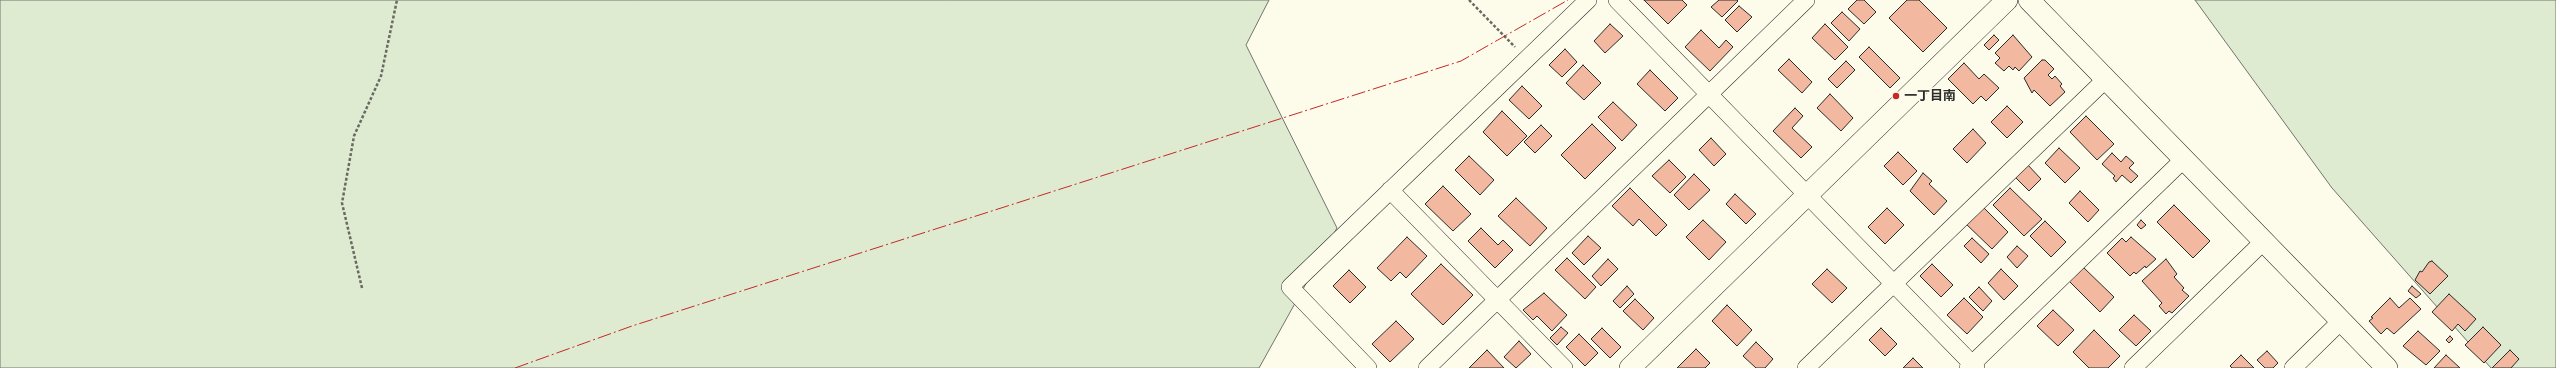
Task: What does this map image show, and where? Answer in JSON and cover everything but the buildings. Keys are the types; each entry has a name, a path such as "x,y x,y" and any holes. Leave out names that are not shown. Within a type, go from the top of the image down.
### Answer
{"street":[{"path":"1368,368 1290,287 1588,0"},
{"path":"1617,0 1808,195 1972,367 2184,159"},
{"path":"1428,368 1806,0"},
{"path":"1630,368 2007,0"},
{"path":"2029,0 2387,368"},
{"path":"1806,368 2106,79"},
{"path":"1390,190 1564,368"},
{"path":"2133,368 2264,241"},
{"path":"2293,368 2341,321"}],"path":[{"path":"362,288 342,203 354,136 381,76 397,0"},
{"path":"1469,0 1526,59"}],"green space":[{"path":"0,0 1269,0 1246,45 1337,228 1259,368 0,368"},
{"path":"2195,0 2556,0 2556,368 2491,368 2332,188"}],"power":[{"path":"515,368 632,326 1461,61 1568,0"}],"place":[{"name":"一丁目南","path":"1896,96"}]}
